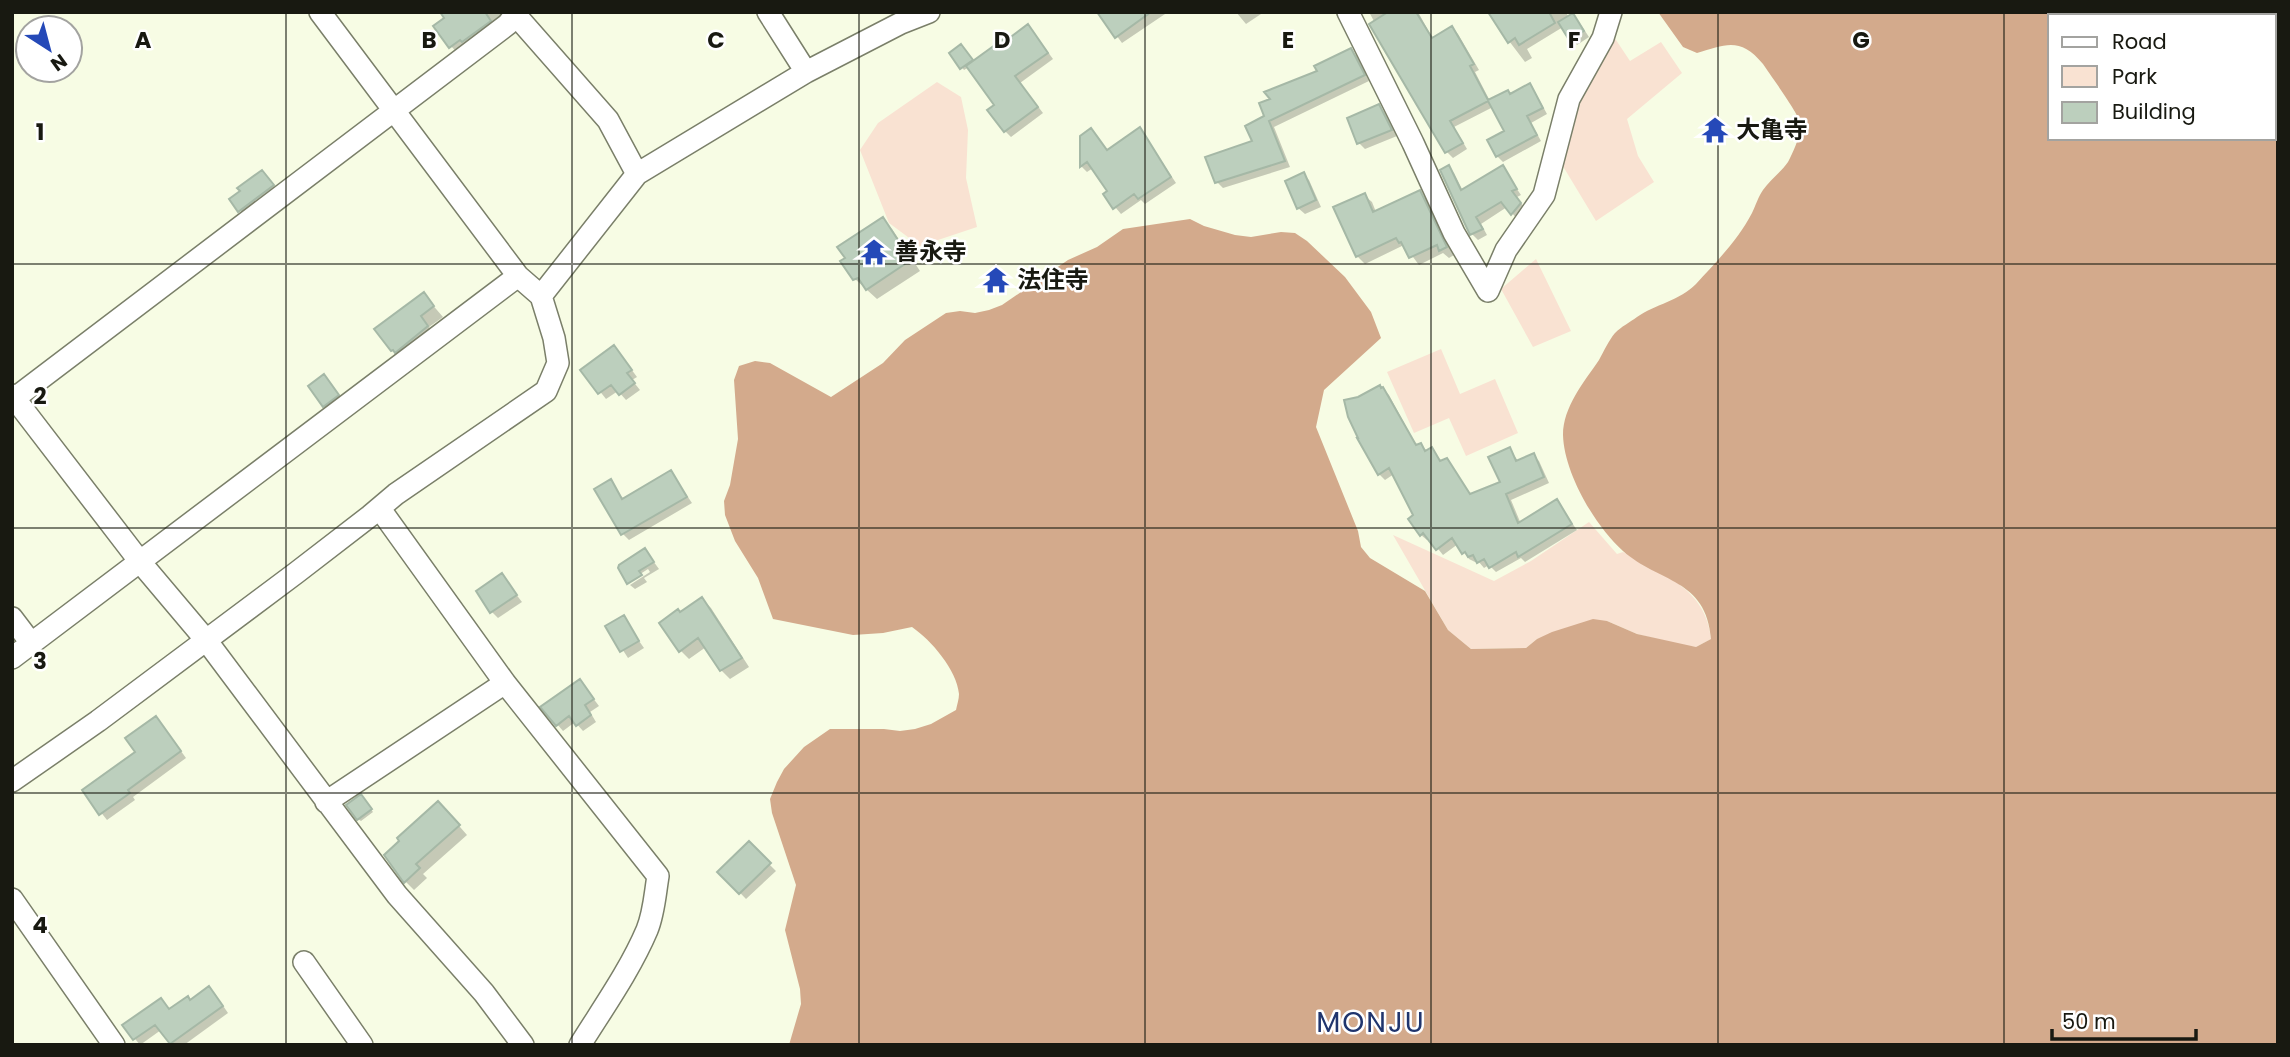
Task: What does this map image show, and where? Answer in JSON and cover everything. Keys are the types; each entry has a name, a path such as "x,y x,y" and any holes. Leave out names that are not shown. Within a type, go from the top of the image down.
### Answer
{"street":[{"path":"12,782 206,640 380,509 396,494 546,391 558,363 554,338 541,296 518,276 320,12"},
{"path":"768,12 806,72"},
{"path":"541,296 637,173 806,72 901,23 929,12"},
{"path":"1348,12 1454,233 1488,292 1506,250 1544,195 1569,99 1603,38 1611,12"},
{"path":"523,1045 484,993 397,895 206,640 141,563 15,401 508,24 515,13 608,121 637,173"},
{"path":"12,658 518,276"},
{"path":"380,509 505,683 658,876 654,907 646,930 610,997 580,1045"},
{"path":"12,618 31,643"},
{"path":"326,802 505,683"},
{"path":"12,899 114,1045"},
{"path":"304,962 362,1045"}],"green space":[{"path":"1612,34 1630,61 1661,42 1682,73 1627,119 1638,156 1654,182 1596,221 1558,158 1569,114"},
{"path":"937,82 961,97 968,130 966,178 977,227 920,246 889,223 860,150 878,123"},
{"path":"1536,259 1571,331 1533,347 1501,289"},
{"path":"1441,349 1460,394 1495,379 1518,433 1466,456 1449,418 1414,433 1387,372"},
{"path":"1589,522 1617,554 1623,552 1653,568 1692,595 1701,607 1711,639 1696,647 1681,645 1637,634 1607,621 1537,639 1526,648 1471,649 1448,630 1393,535 1494,581 1531,561"}],"shaded area":[{"path":"1658,12 2278,12 2278,1045 789,1045 801,1004 800,989 785,930 796,885 772,813 770,799 777,782 784,769 804,747 830,729 915,729 931,724 956,710 959,694 953,675 942,656 912,627 853,635 773,619 758,578 735,541 725,515 724,501 730,485 738,439 734,380 739,366 755,361 770,363 831,397 883,363 905,340 946,313 975,313 1002,305 1068,260 1097,247 1123,229 1190,219 1235,235 1251,237 1281,232 1295,233 1345,277 1371,312 1381,338 1324,390 1316,427 1358,531 1361,547 1370,558 1425,591 1448,630 1471,649 1526,648 1552,632 1593,619 1607,621 1637,634 1696,647 1711,639 1707,619 1700,604 1679,584 1623,551 1602,528 1575,482 1563,435 1570,405 1615,333 1644,313 1696,284 1740,232 1763,190 1788,162 1795,148 1800,127 1798,117 1755,55 1733,45 1697,53 1683,47"}],"building":[{"path":"440,12 485,12 491,21 449,48 433,26 444,18"},
{"path":"1097,12 1151,12 1115,38"},
{"path":"1388,12 1416,12 1432,38 1452,26 1474,64 1470,66 1488,100 1508,90 1510,94 1530,83 1543,108 1527,116 1537,135 1496,157 1487,140 1504,131 1488,101 1450,121 1463,143 1445,153 1369,24"},
{"path":"1488,12 1549,12 1555,23 1519,45 1515,38 1508,43"},
{"path":"1573,13 1584,31 1569,40 1558,22"},
{"path":"1028,24 1048,53 1015,76 1038,107 1004,132 987,110 994,105 966,66"},
{"path":"961,44 973,60 960,69 949,53"},
{"path":"1351,48 1365,75 1269,121 1285,161 1215,183 1205,157 1252,141 1245,126 1264,116 1259,103 1270,99 1264,92 1317,71 1314,66"},
{"path":"1379,104 1392,130 1357,144 1347,118"},
{"path":"1140,127 1171,177 1138,199 1134,194 1113,209 1103,194 1107,191 1087,162 1080,167 1080,136 1091,128 1107,150"},
{"path":"1449,165 1461,190 1503,165 1517,189 1512,191 1521,203 1511,215 1501,202 1476,217 1483,229 1470,235 1440,170"},
{"path":"262,170 274,185 238,212 229,199 240,191 237,188"},
{"path":"1304,172 1316,200 1297,209 1285,181"},
{"path":"1420,190 1447,247 1439,251 1437,245 1409,258 1396,238 1356,257 1333,207 1365,193 1373,212"},
{"name":"善永寺","path":"883,217 911,260 866,290 858,278 853,280 840,261 845,258 837,247"},
{"path":"424,292 434,306 421,316 428,326 395,353 391,351 374,329"},
{"path":"614,345 632,370 627,373 635,383 619,395 611,385 598,394 580,370"},
{"path":"324,374 339,395 323,407 308,386"},
{"path":"1380,385 1416,445 1421,443 1425,451 1432,447 1440,461 1447,458 1470,494 1500,482 1488,457 1510,447 1516,461 1534,453 1544,477 1506,494 1518,523 1557,499 1572,524 1518,557 1516,552 1489,568 1484,559 1477,563 1473,555 1468,557 1465,552 1462,554 1452,538 1436,550 1423,533 1420,536 1408,519 1413,515 1389,468 1378,475 1348,417 1344,400 1358,397"},
{"path":"671,470 687,497 621,535 594,489 611,479 622,499"},
{"path":"645,548 654,562 639,571 642,575 627,584 619,565"},
{"path":"502,573 517,595 490,613 476,591"},
{"path":"702,597 742,658 720,671 698,638 679,652 659,623 678,609 680,612"},
{"path":"624,615 639,641 620,652 605,626"},
{"path":"580,679 594,699 585,705 591,715 576,726 569,716 556,726 540,707"},
{"path":"156,716 181,751 99,815 82,790 135,752 125,738"},
{"path":"361,794 372,809 357,820 346,805"},
{"path":"438,801 460,825 416,864 420,868 404,883 384,855 399,841 397,838"},
{"path":"749,841 771,863 739,894 717,872"},
{"path":"209,986 223,1006 170,1044 155,1025 133,1040 122,1025 161,998 169,1009 188,996 190,1000"}],"place":[{"name":"大亀寺","path":"1715,130"},
{"name":"善永寺","path":"874,252"},
{"name":"法住寺","path":"996,280"}],"district":[{"name":"MONJU","path":"1371,1022"}]}
